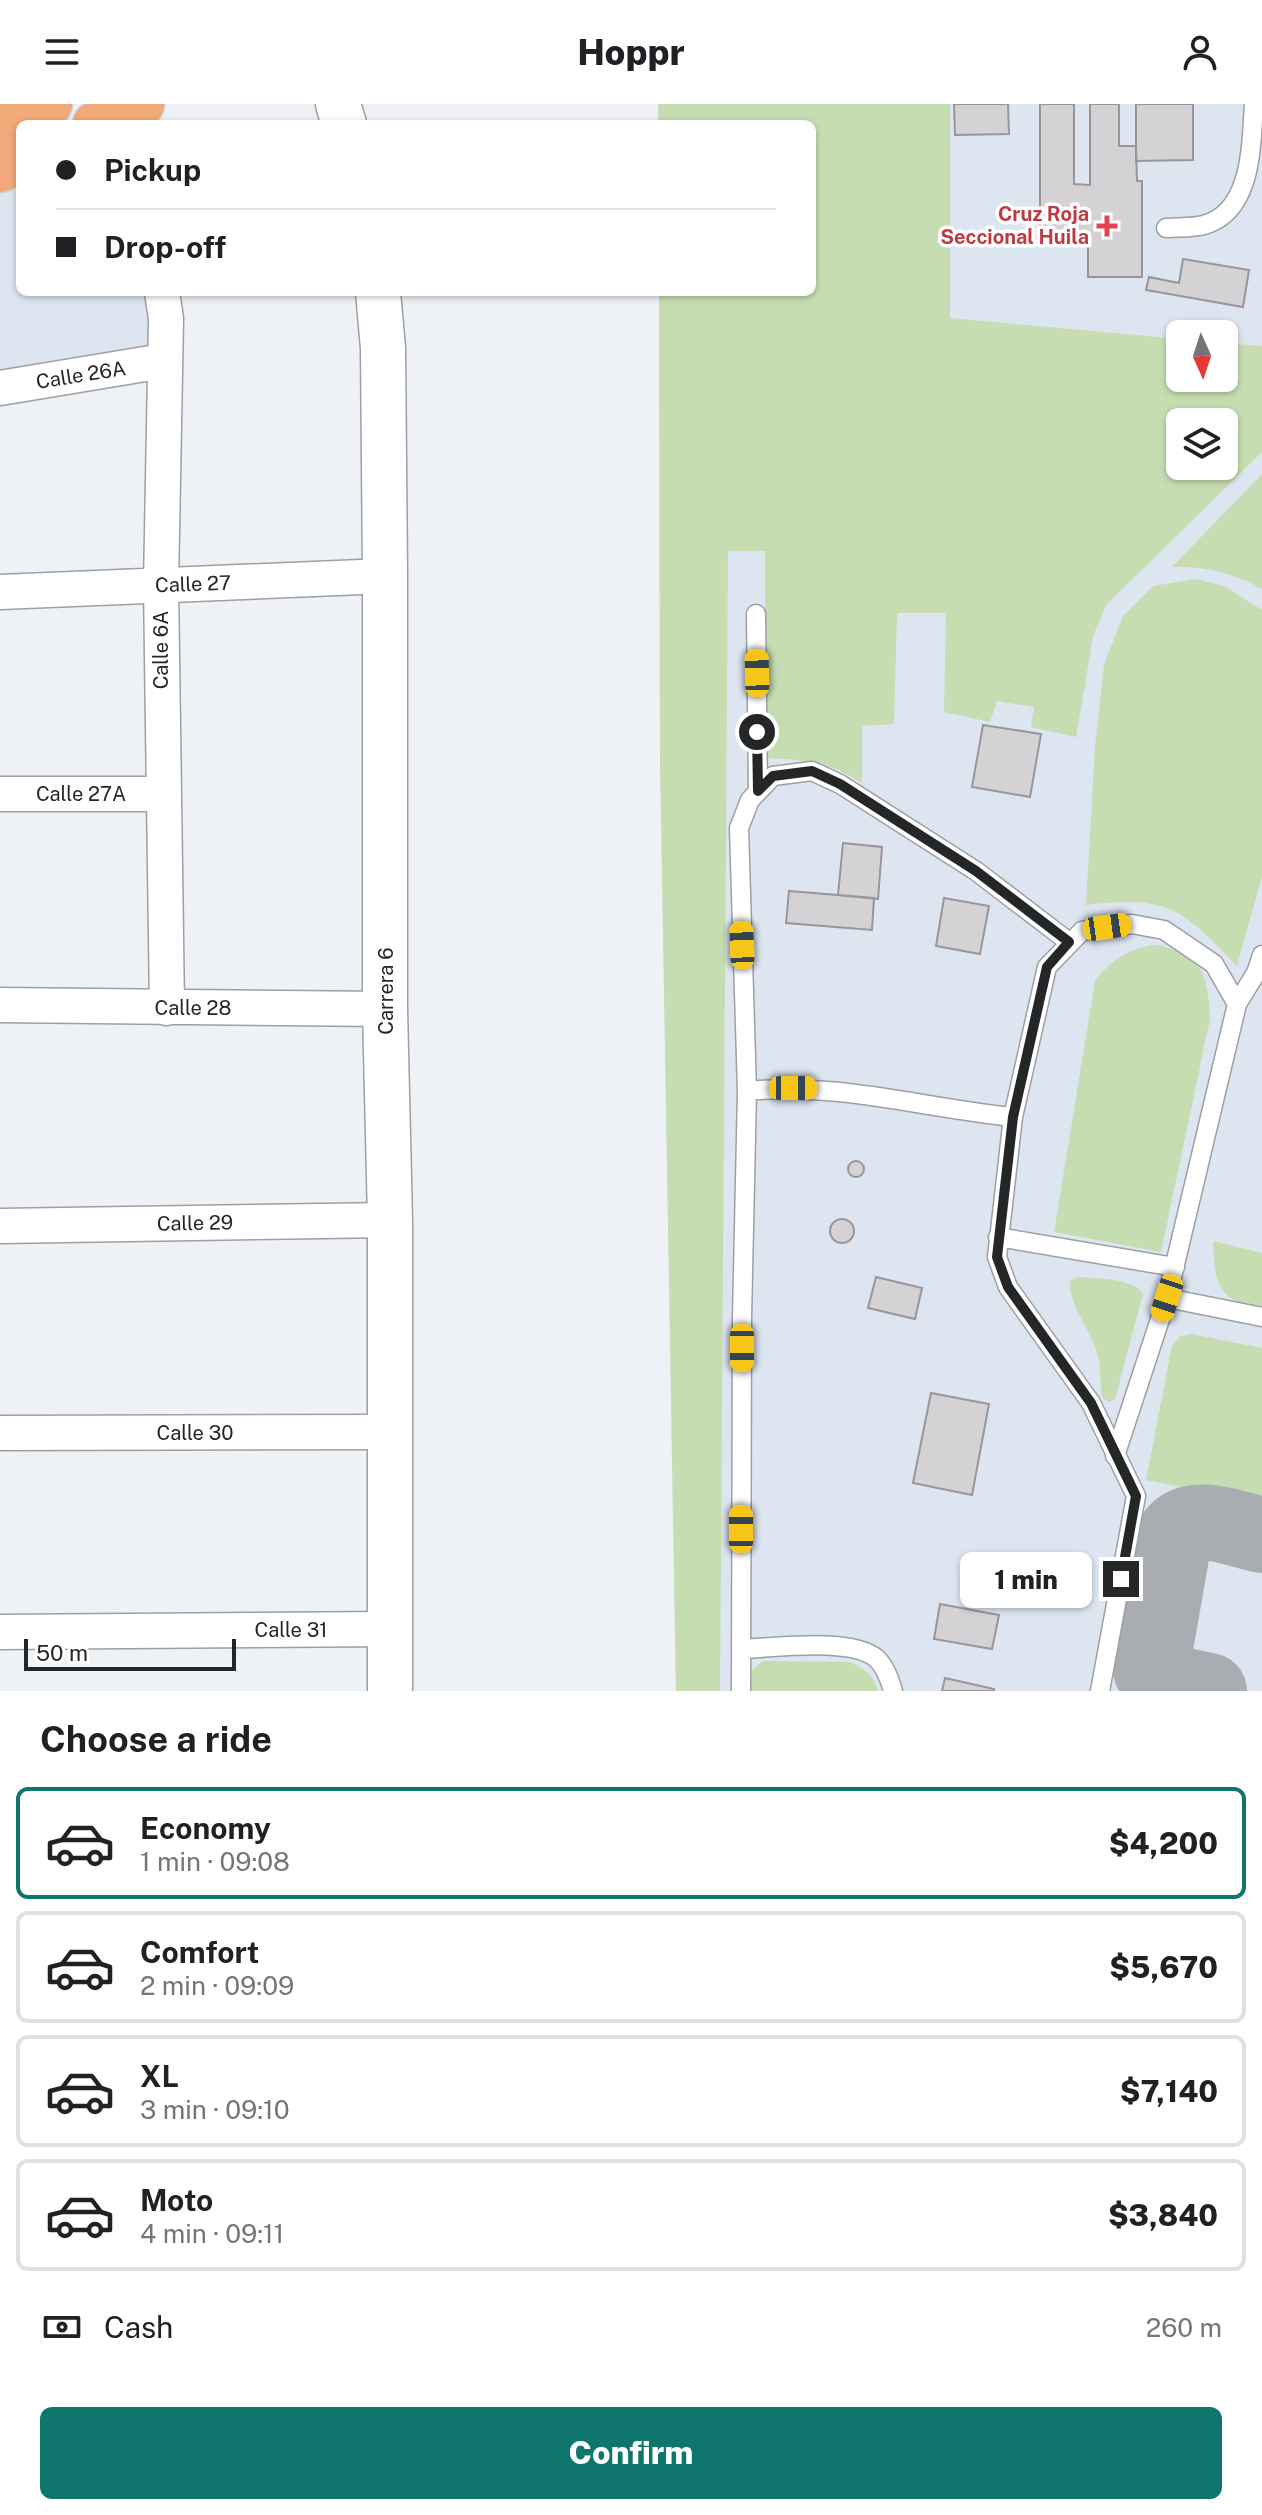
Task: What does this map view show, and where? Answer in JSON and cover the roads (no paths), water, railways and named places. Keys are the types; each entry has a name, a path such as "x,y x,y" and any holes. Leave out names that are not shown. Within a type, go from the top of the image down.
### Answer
{"main road":[{"path":"19,120 47,105"}],"street":[{"name":"Calle 6A","path":"163,296 166,319 161,585 162,794 167,1008"},
{"name":"Carrera 6","path":"378,296 383,348 385,576 390,1691"},
{"name":"Calle 26A","path":"0,388 163,361"},
{"name":"Calle 27","path":"0,592 385,576"},
{"name":"Calle 27A","path":"0,794 162,794"},
{"name":"Calle 28","path":"0,1005 385,1009"},
{"name":"Calle 29","path":"0,1226 390,1220"},
{"name":"Calle 30","path":"0,1433 390,1432"},
{"name":"Calle 31","path":"0,1632 390,1629"}],"lane":[{"path":"1166,228 1206,225 1232,207 1250,165 1254,104"},
{"path":"756,614 758,791"},
{"path":"741,1691 747,1091 739,828 750,800 773,776 812,771 840,784 976,871 1069,942"},
{"path":"1100,1691 1136,1496 1091,1403 1008,1287 997,1257 1013,1117 1047,967 1082,931 1132,924 1164,930 1214,964 1237,1004"},
{"path":"1115,1456 1167,1298 1237,1004 1256,973 1262,955"},
{"path":"747,1091 776,1088 843,1091 889,1096 956,1111 1013,1117"},
{"path":"998,1237 1175,1267"},
{"path":"1167,1298 1262,1317"},
{"path":"741,1649 845,1646 876,1658 889,1677 893,1691"}],"place":[{"name":"Cruz Roja Seccional Huila","path":"1107,226"}]}
